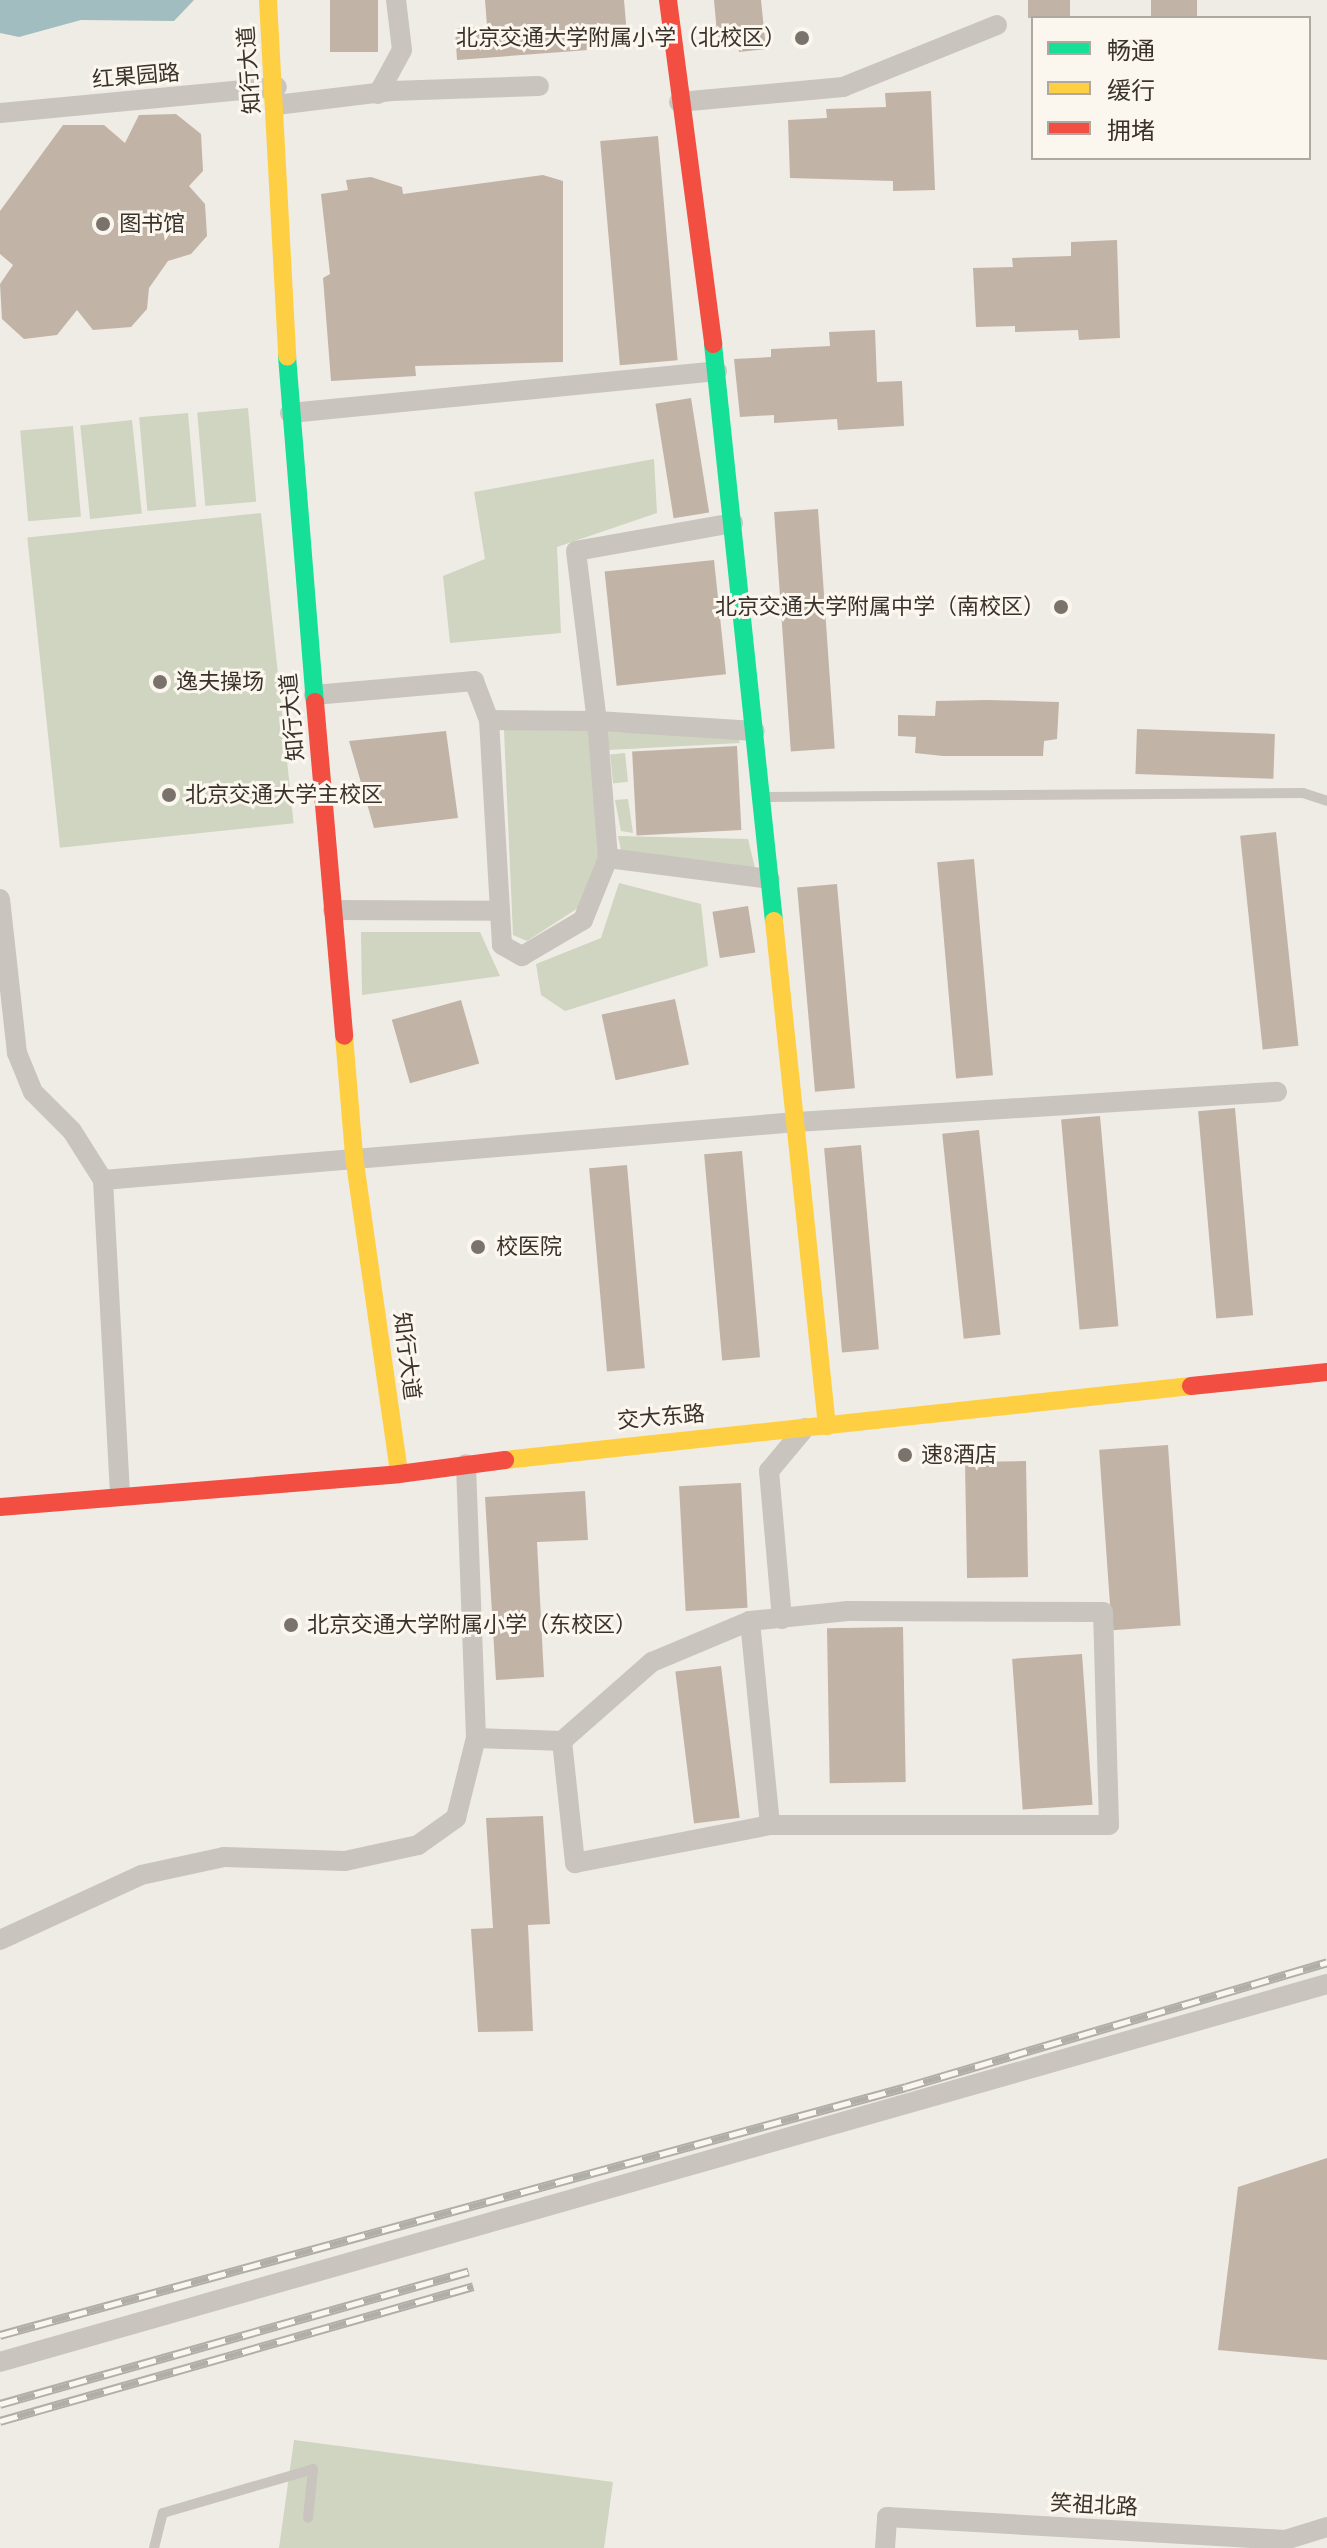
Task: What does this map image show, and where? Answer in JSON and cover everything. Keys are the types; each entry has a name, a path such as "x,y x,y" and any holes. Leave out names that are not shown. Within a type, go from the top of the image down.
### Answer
{"street":[{"name":"知行大道","path":"268,0 277,96 290,413 354,1156 399,1474"},
{"path":"378,94 402,50 396,0"},
{"path":"668,0 679,102 717,371 827,1426"},
{"path":"679,102 843,87 997,25"},
{"name":"红果园路","path":"0,113 277,96 539,86"},
{"path":"290,413 717,371"},
{"path":"314,695 474,681 489,720 502,945 522,956 583,920 608,858 597,721 576,551 733,523"},
{"path":"489,720 597,721 755,731"},
{"path":"608,858 770,879"},
{"path":"0,899 5,998 17,1053 33,1092 72,1131 103,1180 120,1496"},
{"path":"333,910 500,911"},
{"path":"103,1180 354,1156 797,1122 1277,1092"},
{"name":"交大东路","path":"0,1507 399,1474 466,1464 1327,1372"},
{"path":"782,1619 769,1471 805,1428"},
{"path":"0,1940 141,1875 224,1857 345,1861 418,1845 456,1818 476,1738 466,1464"},
{"path":"476,1738 562,1741 652,1662 750,1621 848,1611 1103,1612 1109,1825 770,1825 575,1863 562,1741"},
{"path":"750,1621 770,1825"},
{"path":"0,2362 1327,1984"},
{"name":"笑祖北路","path":"885,2548 887,2517 1285,2540 1327,2527"}],"lane":[{"path":"761,797 1303,793 1327,801"},
{"path":"154,2548 163,2513 313,2469 308,2518"}],"green space":[{"path":"248,408 256,502 205,506 197,412"},
{"path":"188,413 196,507 147,511 139,417"},
{"path":"132,420 142,513 90,519 80,425"},
{"path":"73,426 81,517 28,521 20,431"},
{"path":"654,459 657,513 557,547 561,633 450,643 443,576 485,559 474,492"},
{"name":"逸夫操场","path":"261,513 294,823 60,848 27,538"},
{"path":"588,729 599,855 578,908 527,941 513,935 504,730"},
{"path":"607,732 737,735 740,743 608,750"},
{"path":"625,753 628,782 613,783 610,755"},
{"path":"628,799 633,833 621,831 615,800"},
{"path":"618,836 748,839 755,868 622,855"},
{"path":"619,883 701,904 708,966 565,1011 541,995 536,964 601,938"},
{"path":"361,932 480,932 500,976 362,995"},
{"path":"294,2440 613,2482 604,2548 279,2548"}],"water":[{"path":"0,0 194,0 174,21 81,20 19,37 0,33"}],"building":[{"path":"330,0 378,0 378,52 330,52"},
{"path":"485,0 624,0 628,47 457,60 455,29 487,26"},
{"path":"714,0 761,0 766,49 739,52 738,42 718,44"},
{"path":"1028,0 1070,0 1070,16 1028,18"},
{"path":"1151,0 1197,0 1197,16 1151,16"},
{"path":"931,91 935,190 893,191 893,181 790,178 788,120 827,118 826,109 886,107 885,93"},
{"name":"图书馆","path":"176,114 201,134 203,171 189,186 205,204 207,236 191,254 168,261 149,288 147,309 131,327 93,330 77,310 57,335 24,339 2,319 0,284 13,265 0,254 0,211 63,125 104,125 125,143 139,115"},
{"path":"658,136 678,360 620,365 600,141"},
{"path":"543,175 563,181 563,362 415,366 416,376 331,381 323,278 330,274 321,194 348,190 346,180 371,177 402,187 403,194"},
{"path":"1117,240 1120,338 1079,340 1078,330 1015,332 1015,326 976,327 973,268 1013,267 1012,258 1071,256 1071,242"},
{"path":"875,330 877,382 902,381 904,426 838,430 837,419 774,423 774,415 740,417 734,359 771,357 771,349 830,346 829,332"},
{"path":"691,398 709,513 674,518 655,404"},
{"path":"818,509 835,748 791,751 774,512"},
{"path":"714,560 726,674 617,686 605,571"},
{"path":"936,701 1059,702 1057,739 1044,741 1043,756 943,756 915,753 916,737 898,736 898,715 935,716"},
{"path":"1137,729 1275,734 1273,779 1135,774"},
{"path":"446,731 458,818 374,828 349,741"},
{"path":"737,746 741,830 637,835 632,751"},
{"path":"1276,832 1298,1046 1263,1050 1240,836"},
{"path":"974,859 993,1075 956,1078 937,862"},
{"path":"837,884 855,1088 815,1092 797,887"},
{"path":"748,906 755,952 720,958 712,912"},
{"path":"675,999 689,1065 616,1080 602,1015"},
{"path":"461,1000 479,1063 410,1083 392,1020"},
{"path":"1235,1108 1253,1315 1216,1318 1198,1111"},
{"path":"1100,1116 1118,1326 1080,1330 1061,1119"},
{"path":"979,1130 1001,1335 964,1339 942,1134"},
{"path":"861,1145 879,1349 842,1352 824,1148"},
{"path":"742,1151 760,1357 722,1361 704,1154"},
{"path":"627,1165 645,1368 607,1372 589,1168"},
{"path":"1168,1445 1181,1626 1112,1630 1099,1450"},
{"path":"1026,1461 1028,1577 967,1578 965,1462"},
{"path":"741,1483 748,1608 686,1611 679,1486"},
{"path":"585,1491 588,1540 537,1542 544,1677 496,1680 485,1497"},
{"path":"903,1627 906,1782 830,1783 827,1628"},
{"path":"1082,1654 1093,1805 1023,1810 1012,1659"},
{"path":"721,1666 740,1818 694,1823 675,1672"},
{"path":"543,1816 550,1924 528,1925 533,2031 478,2032 471,1929 493,1928 486,1818"},
{"path":"1327,2158 1327,2360 1218,2350 1238,2187"}],"railway":[{"path":"0,2335 906,2087 1327,1962"},
{"path":"0,2404 469,2271"},
{"path":"0,2421 473,2286"}],"traffic: fast":[{"path":"713,344 774,921"},
{"path":"287,356 315,702"}],"traffic: slow":[{"path":"268,0 287,356"},
{"path":"774,921 827,1426"},
{"path":"344,1036 354,1156 399,1474"},
{"path":"505,1460 1191,1386"}],"traffic: jam":[{"path":"668,0 713,344"},
{"path":"315,702 344,1036"},
{"path":"1191,1386 1327,1372"},
{"path":"0,1507 399,1474 505,1460"}],"place":[{"name":"北京交通大学附属小学（北校区）","path":"802,38"},
{"name":"图书馆","path":"103,224"},
{"name":"北京交通大学附属中学（南校区）","path":"1061,607"},
{"name":"逸夫操场","path":"160,682"},
{"name":"北京交通大学主校区","path":"169,795"},
{"name":"校医院","path":"478,1247"},
{"name":"速8酒店","path":"905,1455"},
{"name":"北京交通大学附属小学（东校区）","path":"291,1625"}]}
